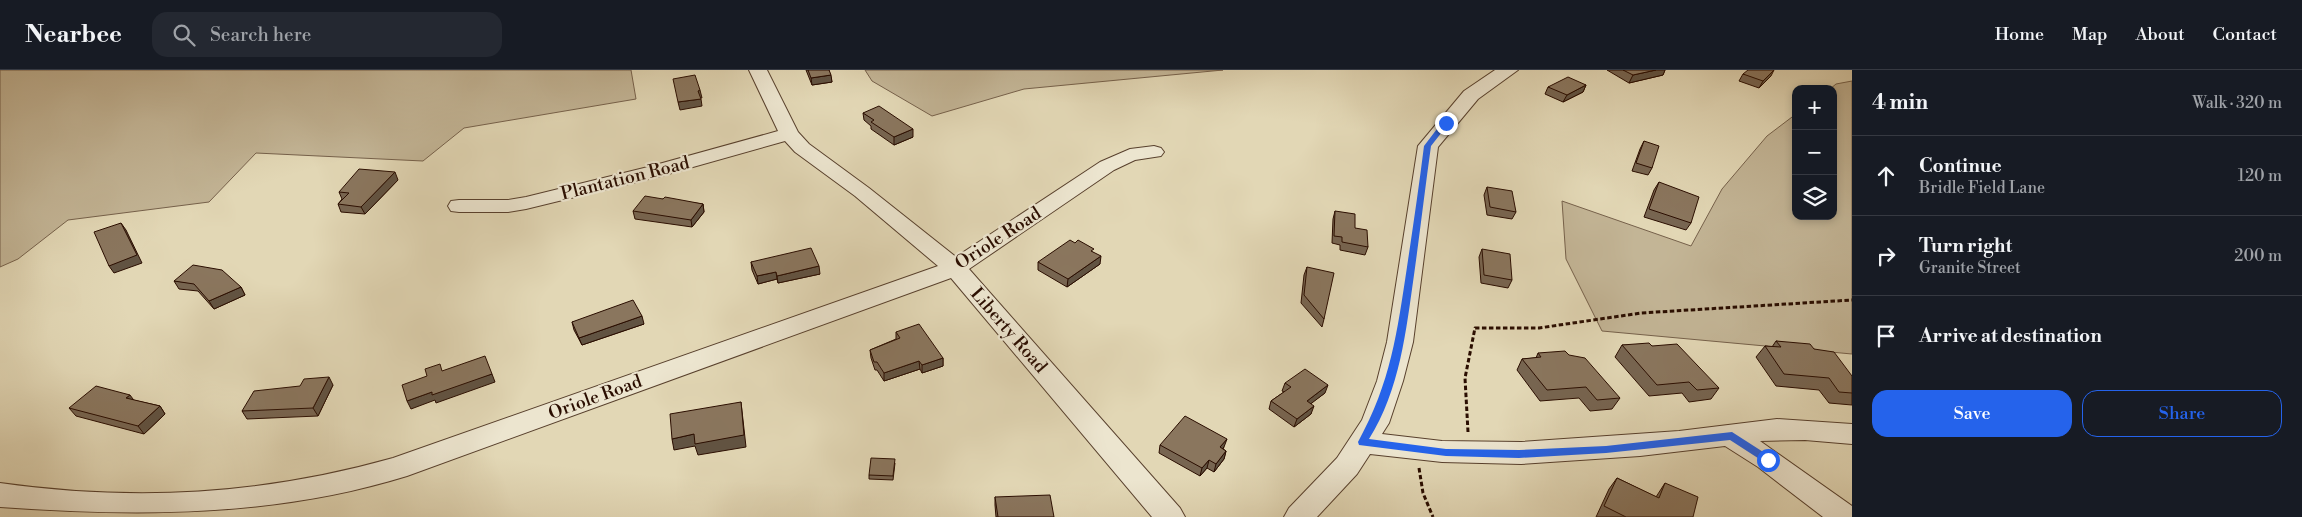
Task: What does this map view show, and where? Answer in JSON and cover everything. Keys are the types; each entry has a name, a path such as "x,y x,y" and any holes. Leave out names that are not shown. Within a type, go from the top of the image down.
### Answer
{"street":[{"name":"Liberty Road","path":"758,70 788,134 802,148 862,192 955,268 1170,517"},
{"path":"1299,517 1347,466 1375,423 1390,381 1400,342 1428,146 1471,95 1490,80 1509,70"},
{"name":"Plantation Road","path":"460,206 508,206 526,203 654,172 788,134"},
{"name":"Oriole Road","path":"0,495 68,512 129,517 226,511 281,501 339,487 397,468 955,268 1108,166 1130,156 1154,152"},
{"path":"1362,442 1417,450 1519,454 1596,450 1732,436 1775,429 1852,434"},
{"path":"1732,436 1846,517"}],"path":[{"path":"1462,453 1471,421 1465,393 1470,345 1475,328 1539,328 1641,313 1852,300"},
{"path":"1417,450 1423,494 1433,517"}],"shaded area":[{"path":"0,70 631,70 636,99 464,128 423,161 256,153 209,202 68,220 18,259 0,267"},
{"path":"865,70 1223,70 1024,89 932,116 872,81"},
{"path":"1852,81 1852,354 1602,331 1566,259 1562,201 1691,246 1722,189 1767,136 1792,117 1792,220 1837,220 1836,84"}],"building":[{"path":"808,70 829,70 831,75 811,78"},
{"path":"1623,70 1656,70 1633,75"},
{"path":"1748,70 1774,70 1763,81 1743,74"},
{"path":"695,75 701,99 678,102 673,79"},
{"path":"1568,77 1586,85 1567,95 1548,87"},
{"path":"879,106 913,129 894,137 871,122 874,120 863,113"},
{"path":"1644,141 1659,146 1652,168 1636,163"},
{"path":"359,169 395,172 361,207 338,204 349,193 339,192"},
{"path":"1659,182 1699,197 1691,223 1649,209"},
{"path":"1487,187 1512,191 1516,212 1490,207"},
{"path":"645,196 663,199 665,197 703,204 691,220 633,211"},
{"path":"1335,211 1355,214 1355,228 1367,230 1368,247 1342,242 1342,237 1334,236"},
{"path":"121,223 137,255 109,266 94,232"},
{"path":"1070,240 1075,243 1078,240 1094,249 1091,251 1101,256 1068,279 1038,262"},
{"path":"811,248 819,266 777,276 776,272 757,276 751,262"},
{"path":"1482,249 1510,254 1512,280 1484,275"},
{"path":"193,265 222,270 241,287 209,301 194,284 174,281"},
{"path":"1307,267 1334,273 1324,319 1304,295"},
{"path":"633,300 642,316 579,338 572,322"},
{"path":"919,324 943,358 922,365 919,361 884,373 877,362 874,362 870,350 900,338 896,332"},
{"path":"1776,341 1810,344 1814,349 1834,352 1852,376 1852,393 1839,392 1829,378 1784,374 1765,346 1781,347"},
{"path":"1649,343 1652,346 1677,344 1719,388 1697,390 1689,382 1657,385 1622,345"},
{"path":"1565,351 1569,355 1585,358 1620,398 1597,400 1586,387 1547,390 1522,359 1541,357 1538,353"},
{"path":"485,356 492,374 432,395 432,392 407,401 402,385 427,376 425,369 440,364 442,371"},
{"path":"1305,369 1328,385 1307,401 1314,406 1297,419 1271,401 1291,387 1285,383"},
{"path":"329,377 313,408 242,411 254,391 300,386 304,379"},
{"path":"96,386 130,395 126,398 160,406 138,426 69,408"},
{"path":"741,402 744,435 695,444 694,434 672,439 670,414"},
{"path":"1185,416 1227,439 1220,447 1226,451 1216,464 1209,460 1202,468 1160,445"},
{"path":"871,458 895,459 893,476 869,475"},
{"path":"1617,478 1659,498 1665,483 1698,497 1693,517 1626,517 1604,506"},
{"path":"1050,495 1054,517 998,517 995,497"}],"route":[{"path":"1446,123 1428,146 1400,342 1390,381 1375,423 1362,442 1388,447 1446,452 1519,454 1606,449 1732,436 1768,460"}]}
